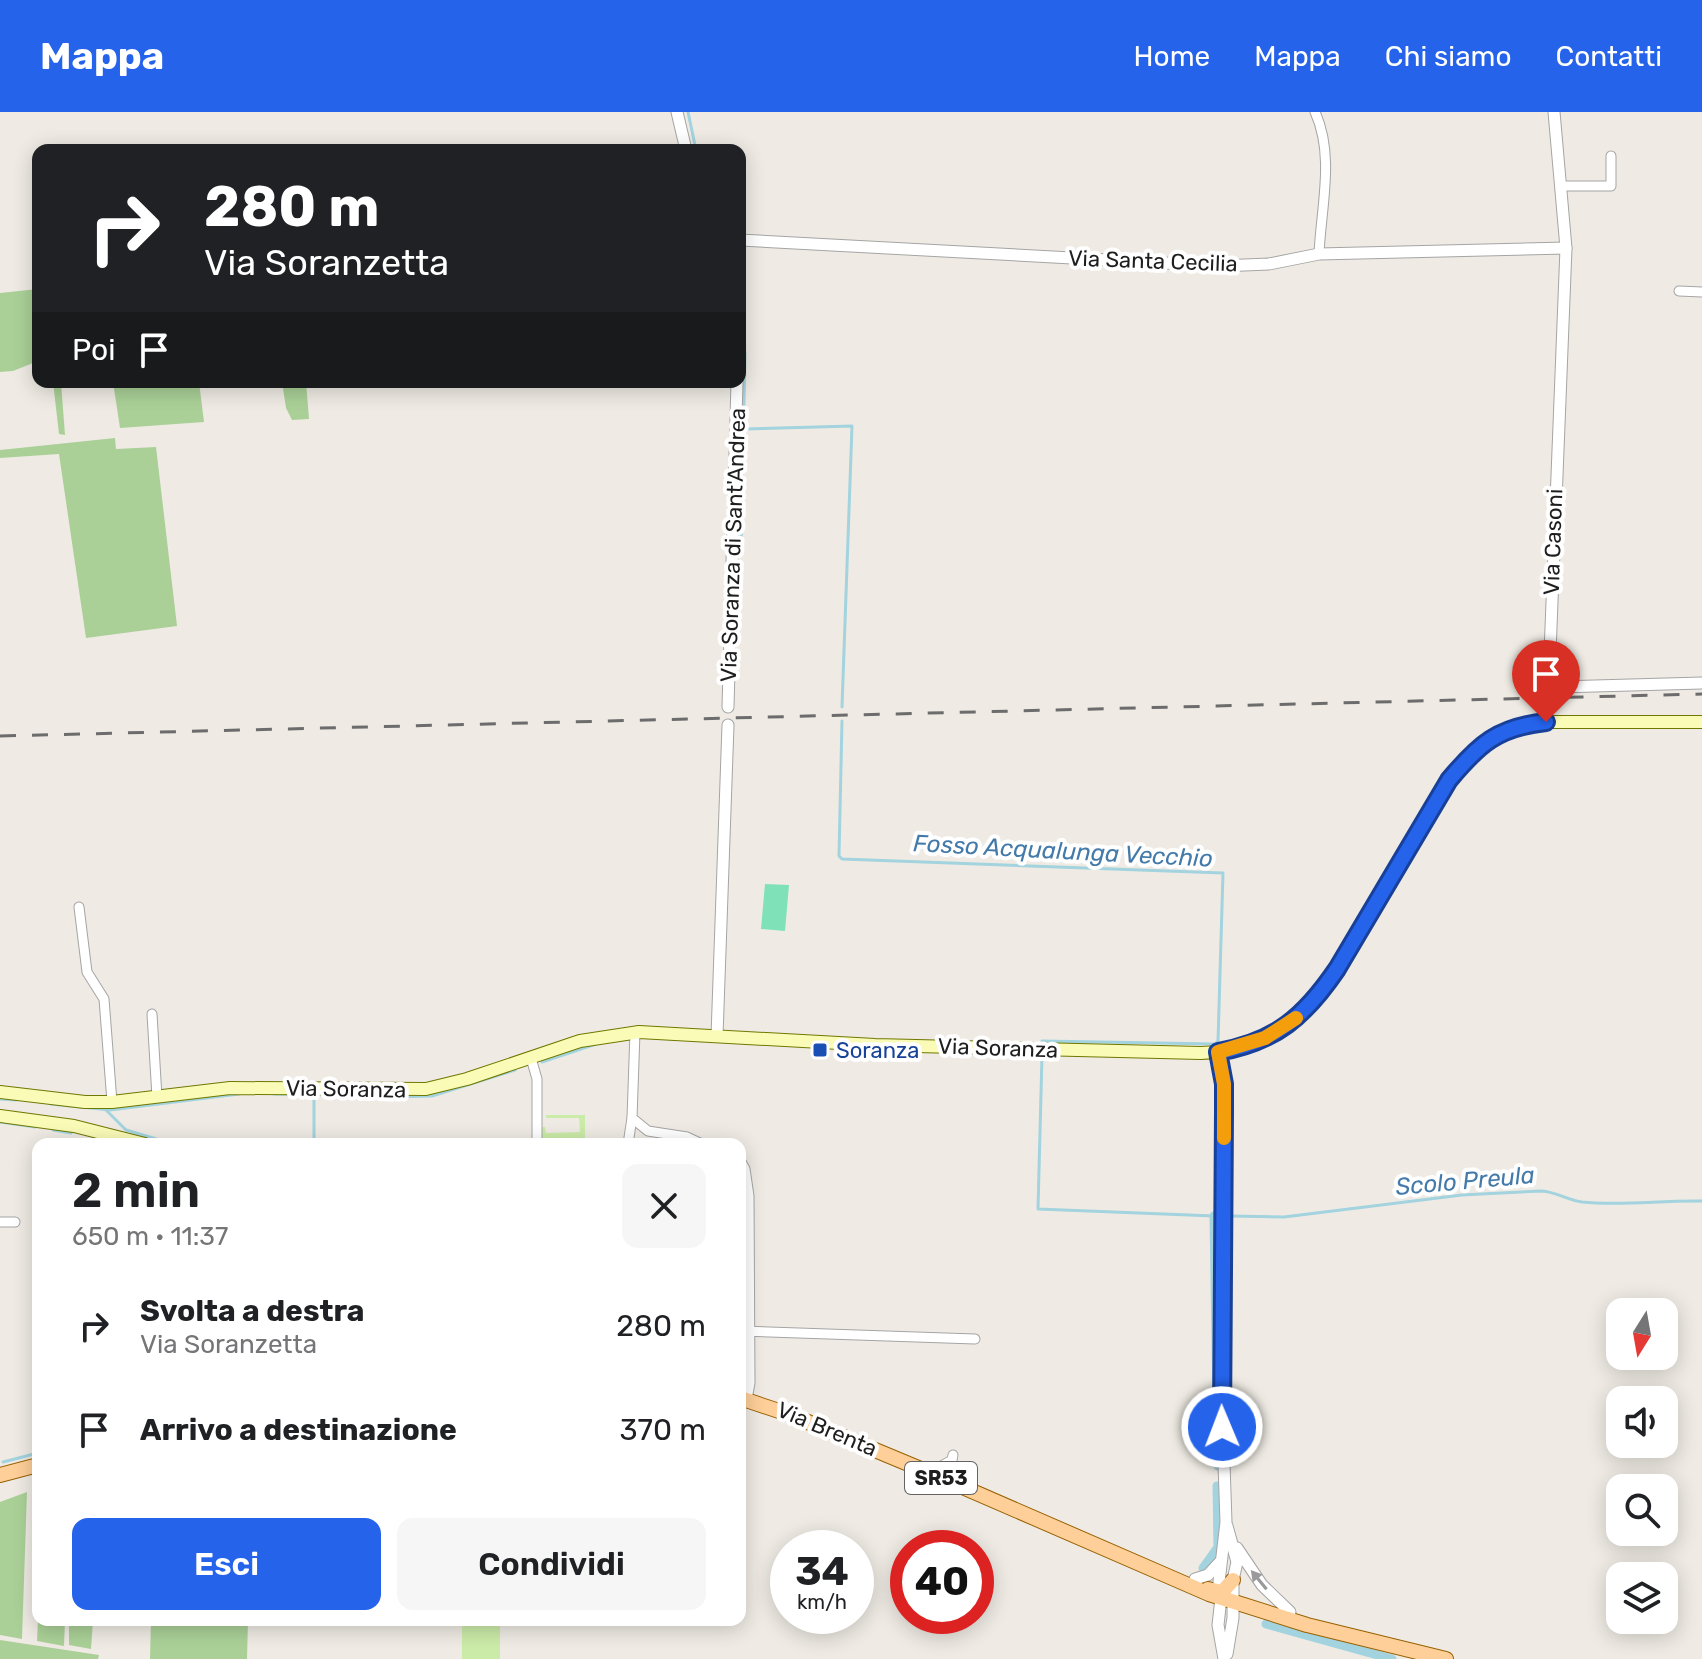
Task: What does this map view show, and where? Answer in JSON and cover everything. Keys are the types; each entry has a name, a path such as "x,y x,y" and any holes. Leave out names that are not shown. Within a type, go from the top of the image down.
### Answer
{"main road":[{"name":"Via Soranza","path":"0,1092 85,1102 112,1102 230,1088 426,1089 467,1079 594,1037 635,1032 875,1045 1218,1052 1265,1038 1283,1029 1306,1009 1337,969 1449,780 1470,754 1487,740 1506,730 1546,722 1702,722"},
{"path":"0,1116 74,1126 121,1138"},
{"name":"Via Brenta","path":"746,1395 1091,1541 1195,1579 1257,1610 1446,1659"},
{"path":"0,1475 32,1467"},
{"name":"Via Brenta","path":"1091,1541 1147,1569 1400,1647"},
{"path":"1227,1595 1292,1617 1310,1618"}],"street":[{"path":"677,112 685,144"},
{"path":"1315,112 1326,156 1319,254"},
{"path":"1554,112 1566,248"},
{"path":"1560,186 1611,186 1611,156"},
{"name":"Via Santa Cecilia","path":"746,240 1220,266 1269,264 1319,254 1566,248"},
{"name":"Via Casoni","path":"1566,248 1549,678 1553,685 1559,687 1702,683"},
{"path":"1679,291 1702,292"},
{"name":"Via Soranza di Sant'Andrea","path":"728,707 737,388"},
{"path":"717,1036 728,725"},
{"path":"79,907 87,972 104,999 112,1102"},
{"path":"152,1014 157,1097"},
{"path":"629,1138 635,1032"},
{"path":"1218,1052 1224,1098 1222,1406 1226,1522 1221,1561 1232,1627 1226,1659"},
{"path":"531,1058 537,1079 537,1138"},
{"path":"632,1118 648,1131 686,1138"},
{"path":"746,1176 749,1196 746,1277"},
{"path":"0,1222 15,1222"},
{"path":"746,1331 975,1339"},
{"path":"746,1348 750,1383 746,1389"},
{"path":"935,1475 938,1468 952,1460 953,1455"},
{"path":"1226,1522 1237,1562 1218,1625 1226,1659"},
{"path":"1234,1544 1262,1585 1290,1612"},
{"path":"1195,1579 1208,1575 1221,1561"},
{"path":"1232,1627 1242,1616 1257,1610"}],"green space":[{"path":"32,290 32,363 13,371 0,372 0,293"},
{"path":"54,388 61,388 65,435 59,434"},
{"path":"114,388 200,388 204,422 120,428"},
{"path":"283,388 306,388 309,419 292,420 286,408"},
{"path":"115,438 116,449 156,447 177,626 86,638 59,454 0,458 0,450"},
{"path":"765,884 789,885 785,931 761,929"},
{"path":"546,1115 585,1115 585,1138 542,1138 542,1127 545,1127 546,1133 580,1132 579,1118 546,1118"},
{"path":"27,1492 22,1639 0,1635 0,1502"},
{"path":"38,1626 65,1626 64,1646 37,1641"},
{"path":"69,1626 93,1626 91,1649 69,1645"},
{"path":"151,1626 248,1626 247,1659 150,1659"},
{"path":"462,1626 500,1626 500,1659 462,1659"},
{"path":"0,1640 99,1655 98,1659 0,1659"}],"waterway":[{"name":"Fosso Acqualunga Vecchio","path":"688,112 695,144"},
{"name":"Fosso Acqualunga Vecchio","path":"741,545 744,388"},
{"name":"Fosso Acqualunga Vecchio","path":"745,429 852,426 842,707"},
{"name":"Fosso Acqualunga Vecchio","path":"842,721 839,856 842,859 1223,873 1218,1041 1215,1044 1042,1041"},
{"path":"542,1062 596,1044"},
{"name":"Fosso Acqualunga Vecchio","path":"1042,1055 1038,1209 1214,1216"},
{"path":"391,1097 432,1096 515,1070"},
{"path":"51,1104 110,1110 239,1094"},
{"path":"274,1094 380,1096"},
{"path":"314,1096 314,1138"},
{"path":"0,1099 16,1100"},
{"path":"105,1109 126,1130 153,1138"},
{"path":"0,1122 35,1127"},
{"path":"53,1130 71,1133"},
{"name":"Scolo Preula","path":"1230,1216 1284,1217 1462,1195 1540,1191 1597,1203 1702,1201"},
{"path":"1214,1216 1218,1466"},
{"path":"3,1462 32,1455"},
{"path":"1203,1568 1218,1547 1217,1486"},
{"path":"1266,1624 1392,1659"}],"railway":[{"path":"0,736 1702,694"}],"slow traffic":[{"path":"1224,1138 1224,1084 1218,1052 1265,1038 1296,1018"}],"place":[{"name":"Soranza","path":"820,1050"}],"route":[{"path":"1222,1427 1224,1084 1218,1052 1265,1038 1300,1015 1337,969 1449,780 1470,754 1506,730 1546,722"}]}
